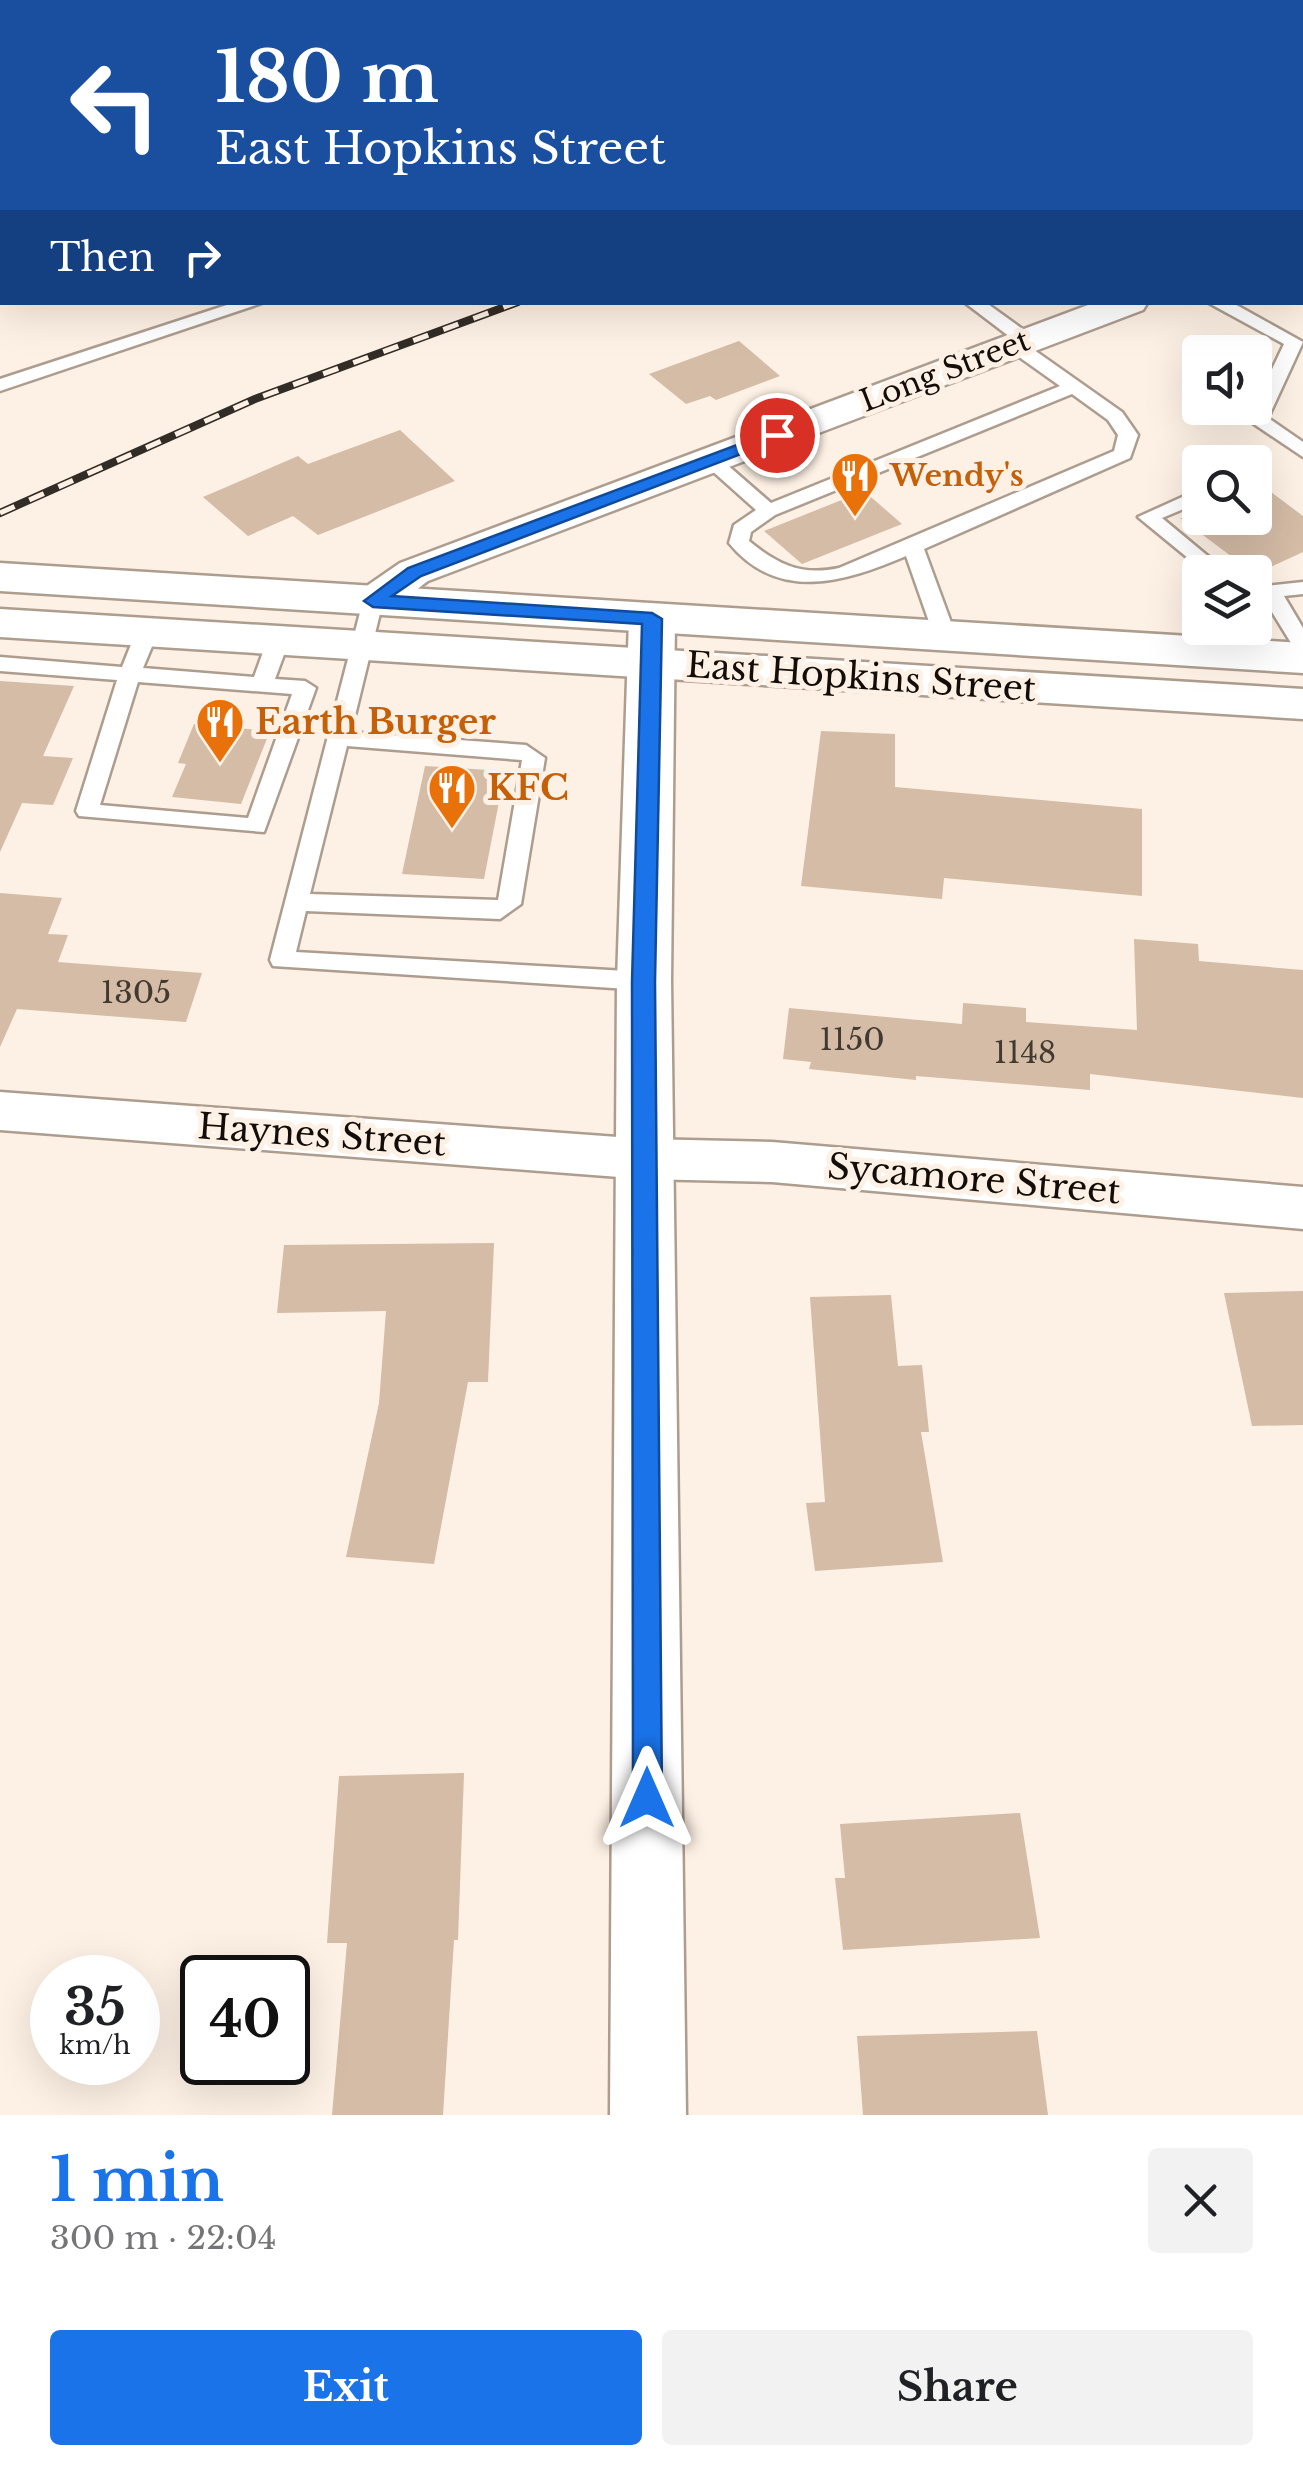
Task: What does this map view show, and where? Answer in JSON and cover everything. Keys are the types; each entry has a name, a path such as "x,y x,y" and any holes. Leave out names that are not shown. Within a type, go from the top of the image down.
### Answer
{"main road":[{"name":"East Hopkins Street","path":"0,577 369,623 652,641 945,636 1182,640"},
{"name":"East Hopkins Street","path":"0,623 139,653 278,640 369,623"},
{"name":"East Hopkins Street","path":"652,641 900,680 1303,704"},
{"path":"648,2115 644,982 652,641"},
{"name":"East Hopkins Street","path":"1239,645 1303,658"},
{"path":"900,680 1028,664 1303,681"}],"street":[{"name":"Long Street","path":"369,623 414,572 1122,305"},
{"name":"Haynes Street","path":"0,1112 644,1159"},
{"name":"Sycamore Street","path":"644,1159 772,1162 1303,1208"}],"lane":[{"path":"0,385 247,305"},
{"path":"977,305 1071,388 1115,416 1128,435 1122,454 844,574 802,580 760,565 739,543 741,529 768,511 1071,388"},
{"path":"1222,305 1300,341 1258,420 1303,451"},
{"path":"710,460 768,511"},
{"path":"1182,503 1148,517 1195,555"},
{"path":"913,546 945,636"},
{"path":"1272,592 1303,588"},
{"path":"1272,604 1303,646"},
{"path":"369,623 282,958 286,962 644,982"},
{"path":"262,685 278,640"},
{"path":"0,664 139,653 262,685 305,688 256,827 87,812 139,653"},
{"path":"296,902 500,911 509,904 534,758 526,752 340,738"}],"building":[{"path":"739,341 780,376 716,400 710,396 686,404 649,374"},
{"path":"400,430 455,481 318,535 293,516 248,536 203,497 298,456 308,464"},
{"name":"Wendy's","path":"864,491 902,524 802,564 764,531"},
{"path":"1272,493 1303,516 1303,552 1272,566 1272,555 1230,555 1203,535 1272,535"},
{"path":"0,681 74,686 43,756 73,758 53,805 22,803 0,852"},
{"name":"Earth Burger","path":"194,724 270,731 241,804 172,797 186,764 178,763"},
{"path":"821,731 895,734 895,787 1142,809 1142,896 944,878 942,899 801,886"},
{"name":"KFC","path":"425,766 505,771 484,879 402,874"},
{"path":"0,893 62,898 48,934 68,935 58,962 202,973 186,1022 17,1009 0,1047"},
{"path":"1134,939 1198,944 1199,961 1303,970 1303,1098 1090,1074 1090,1090 916,1076 916,1080 809,1069 811,1062 783,1059 789,1008 962,1024 963,1003 1026,1008 1026,1022 1137,1030"},
{"path":"494,1243 488,1382 468,1382 434,1564 346,1557 379,1403 386,1311 277,1313 284,1245"},
{"path":"1303,1291 1303,1425 1252,1426 1224,1293"},
{"path":"891,1295 898,1366 922,1365 929,1432 921,1432 943,1562 815,1571 806,1503 825,1502 810,1297"},
{"path":"464,1773 458,1940 454,1940 443,2115 332,2115 347,1943 327,1943 339,1776"},
{"path":"1020,1813 1040,1938 843,1950 835,1878 845,1878 840,1824"},
{"path":"1037,2031 1048,2115 863,2115 857,2036"}],"railway":[{"path":"0,513 255,399 510,305"}],"place":[{"name":"Wendy's","path":"855,518"},
{"name":"Earth Burger","path":"220,764"},
{"name":"KFC","path":"452,830"}],"route":[{"path":"647,1798 644,982 652,619 373,601 414,572 777,435"}]}
